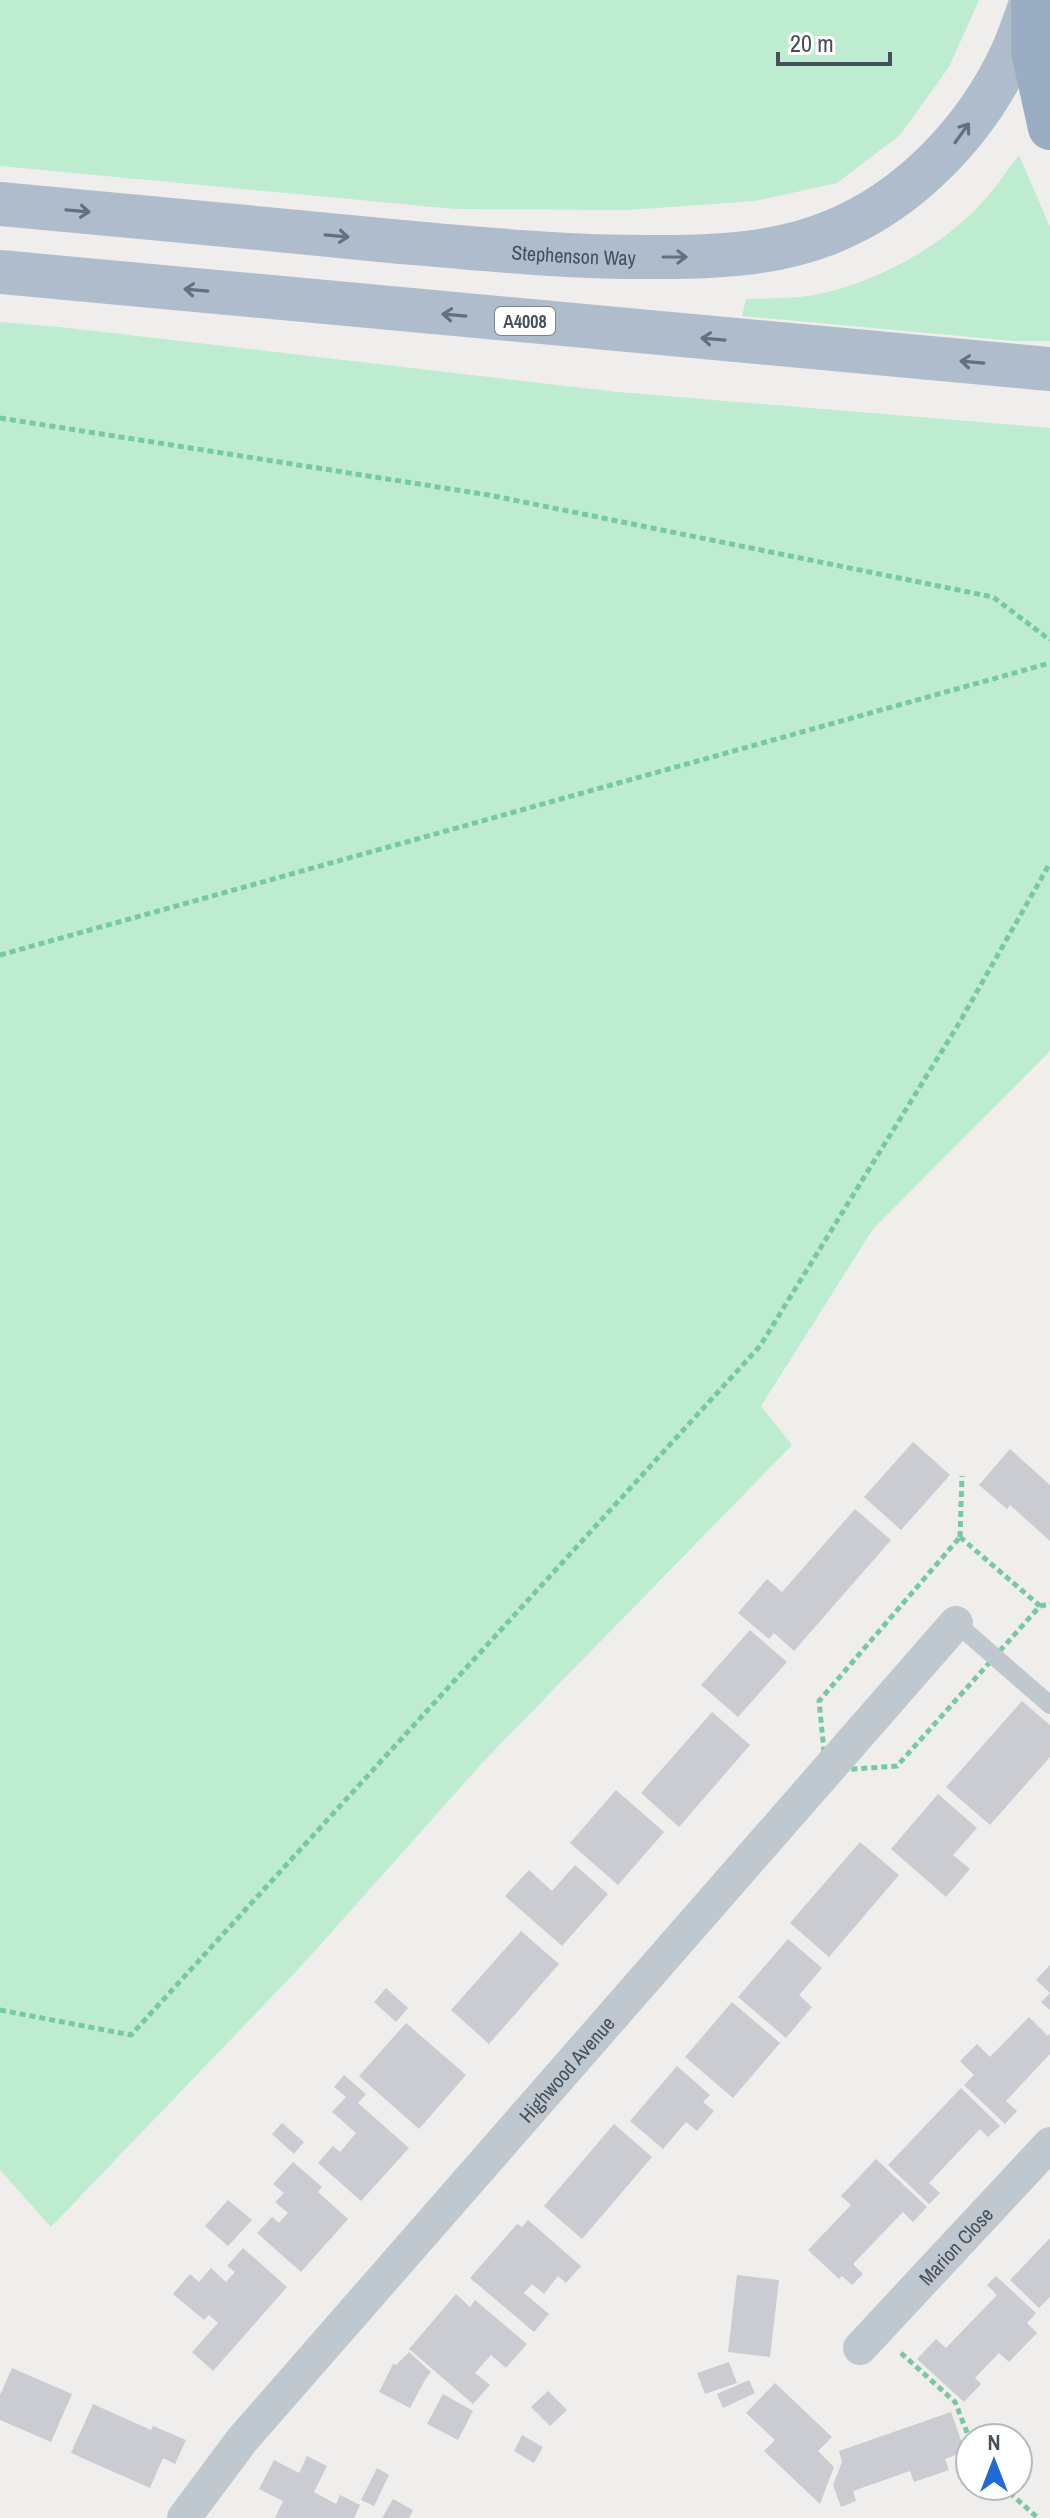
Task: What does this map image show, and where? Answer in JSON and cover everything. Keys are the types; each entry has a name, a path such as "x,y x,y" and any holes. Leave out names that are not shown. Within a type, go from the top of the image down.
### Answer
{"highway":[{"path":"1033,0 1033,51 1050,128"}],"main road":[{"name":"Stephenson Way","path":"0,204 541,255 700,257 774,249 828,234 870,213 907,188 953,145 987,99 1013,52 1033,0"},
{"name":"A4008","path":"0,272 1050,369"}],"street":[{"name":"Highwood Avenue","path":"184,2518 242,2440 956,1623"},
{"name":"Marion Close","path":"868,2340 1050,2144"}],"lane":[{"path":"956,1623 1050,1705"}],"path":[{"path":"0,418 489,495 993,597 1050,640"},
{"path":"0,955 1050,663"},
{"path":"0,2010 131,2035 760,1346 958,1025 1050,863"},
{"path":"960,1537 962,1476"},
{"path":"1040,1606 1050,1604"},
{"path":"868,2340 955,2402 963,2422"},
{"path":"1020,2502 1038,2518"}],"green space":[{"path":"0,0 979,0 949,67 900,135 837,183 755,201 628,210 455,209 0,166"},
{"path":"1019,155 1050,227 1050,341 1014,341 742,316 746,299 797,297 835,290 878,275 919,254 972,213"},
{"path":"0,322 618,392 1050,428 1050,1051 873,1229 761,1406 792,1445 483,1762 304,1963 51,2227 0,2170"}],"building":[{"path":"913,1442 950,1475 901,1530 864,1497"},
{"path":"1010,1449 1050,1485 1050,1541 1010,1505 1007,1509 979,1485"},
{"path":"855,1509 891,1540 794,1651 774,1633 769,1639 738,1613 767,1579 782,1592"},
{"path":"750,1630 787,1662 738,1717 701,1685"},
{"path":"1022,1701 1050,1725 1050,1757 990,1825 946,1787"},
{"path":"712,1712 750,1745 679,1827 641,1793"},
{"path":"616,1790 664,1832 618,1885 570,1843"},
{"path":"938,1794 977,1828 953,1855 970,1869 946,1897 891,1849"},
{"path":"860,1842 899,1875 829,1957 790,1923"},
{"path":"575,1865 608,1894 562,1946 505,1896 529,1870 552,1891"},
{"path":"521,1931 559,1964 489,2044 451,2010"},
{"path":"788,1939 822,1968 799,1995 812,2007 786,2038 738,1997"},
{"path":"1050,1965 1050,1993 1036,1980"},
{"path":"386,1988 408,2008 396,2022 374,2002"},
{"path":"1050,1993 1050,2010 1041,2002"},
{"path":"732,2002 780,2043 733,2098 685,2057"},
{"path":"1029,2017 1048,2036 1050,2033 1050,2054 1006,2101 1017,2111 1005,2124 964,2085 974,2075 960,2061 977,2044 990,2057"},
{"path":"406,2023 466,2075 419,2129 359,2076"},
{"path":"677,2066 710,2095 703,2102 714,2111 697,2131 686,2122 663,2149 630,2121"},
{"path":"344,2075 366,2094 358,2103 409,2148 361,2201 318,2163 333,2146 340,2152 356,2133 332,2112 346,2097 334,2087"},
{"path":"961,2088 1000,2126 988,2137 980,2129 929,2183 940,2193 929,2204 888,2165"},
{"path":"282,2123 304,2142 294,2154 272,2134"},
{"path":"614,2124 652,2157 582,2239 544,2206"},
{"path":"876,2159 927,2207 913,2222 903,2212 853,2264 863,2274 852,2285 842,2276 839,2279 808,2250 851,2205 841,2196"},
{"path":"293,2162 322,2187 318,2192 348,2219 301,2272 257,2233 272,2217 279,2223 288,2213 275,2202 284,2193 273,2184"},
{"path":"228,2200 252,2220 228,2246 205,2226"},
{"path":"528,2220 581,2266 566,2283 558,2276 544,2294 532,2284 524,2293 549,2314 534,2332 470,2278 517,2224 522,2227"},
{"path":"1050,2238 1050,2297 1039,2308 1010,2280"},
{"path":"243,2248 287,2287 213,2371 192,2352 218,2323 209,2315 204,2320 173,2294 190,2274 199,2282 211,2268 226,2282 235,2272 227,2266"},
{"path":"737,2275 779,2280 770,2357 728,2352"},
{"path":"996,2276 1036,2313 1027,2323 1037,2333 1009,2362 999,2353 975,2378 981,2384 964,2402 917,2359 936,2339 946,2348 997,2295 987,2285"},
{"path":"456,2294 470,2307 475,2300 527,2344 506,2368 491,2355 475,2373 490,2385 473,2404 409,2349"},
{"path":"409,2352 431,2372 410,2408 379,2392 393,2364 396,2365"},
{"path":"729,2362 737,2383 705,2394 697,2373"},
{"path":"12,2368 72,2394 51,2442 0,2420 0,2395"},
{"path":"749,2380 755,2393 723,2408 717,2394"},
{"path":"775,2383 832,2437 818,2451 834,2467 820,2504 764,2451 775,2440 746,2413"},
{"path":"548,2391 567,2410 550,2426 531,2407"},
{"path":"443,2394 473,2411 458,2440 427,2424"},
{"path":"93,2404 151,2430 153,2426 186,2440 175,2464 163,2458 150,2488 71,2453"},
{"path":"951,2412 955,2422 954,2455 945,2459 949,2470 914,2482 910,2471 853,2491 856,2501 841,2507 833,2485 842,2462 839,2451"},
{"path":"522,2435 543,2447 534,2463 514,2451"},
{"path":"307,2456 327,2466 314,2492 336,2504 340,2495 360,2505 354,2518 275,2518 283,2501 259,2489 274,2460 299,2473"},
{"path":"377,2468 389,2475 374,2506 361,2500"},
{"path":"393,2499 413,2510 409,2518 382,2518"}]}
